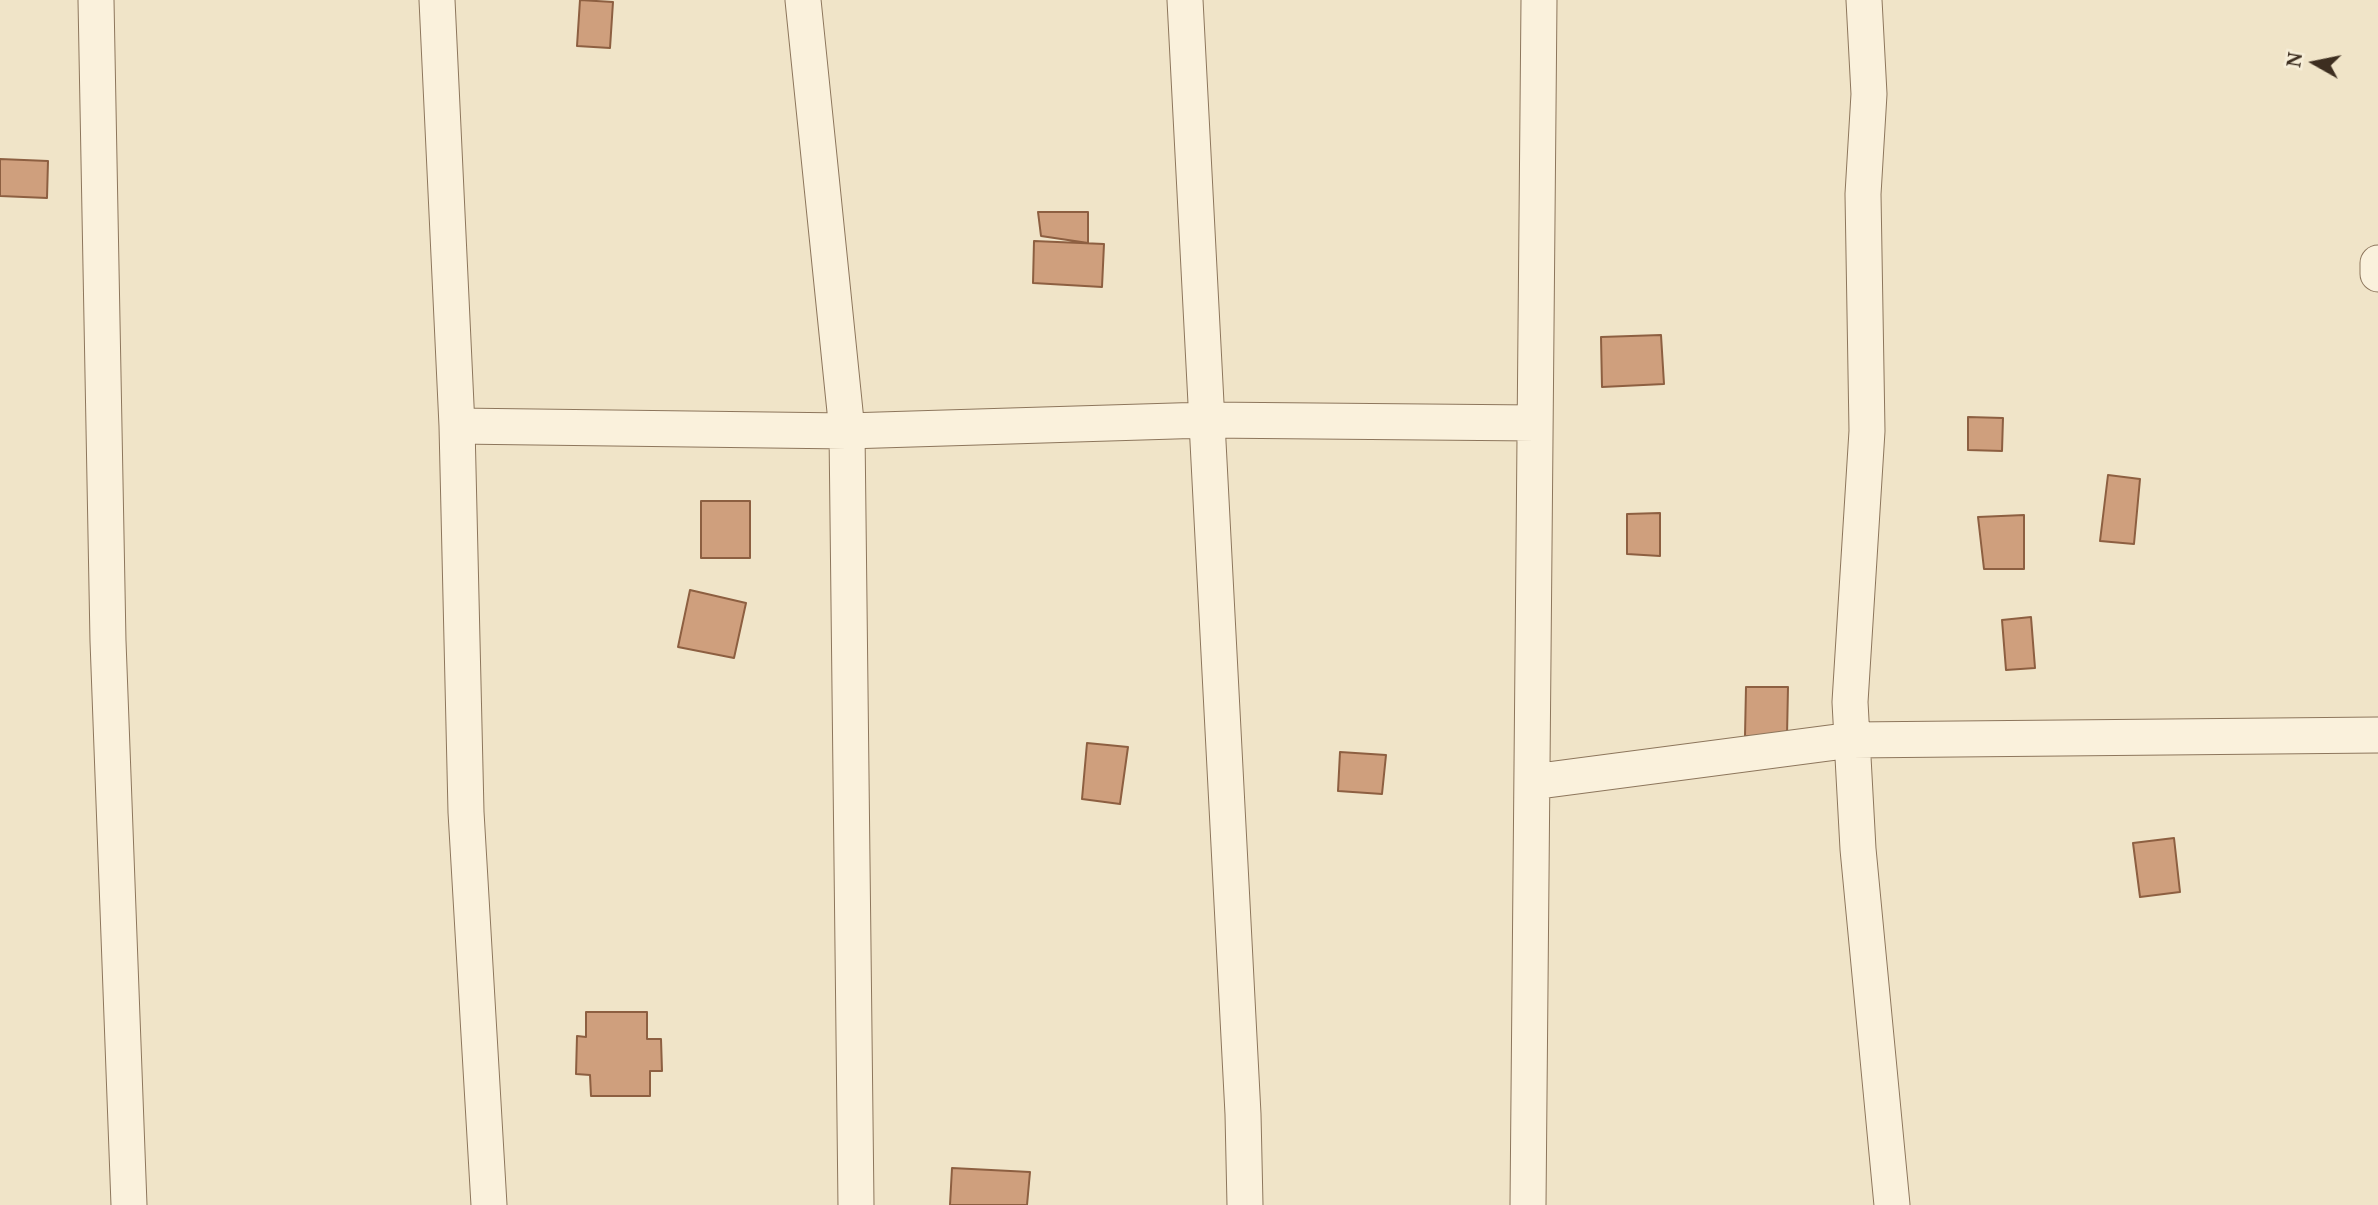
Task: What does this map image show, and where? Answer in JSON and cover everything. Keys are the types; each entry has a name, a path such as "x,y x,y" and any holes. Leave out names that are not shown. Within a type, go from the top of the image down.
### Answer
{"street":[{"path":"96,0 108,641 129,1205"},
{"path":"437,0 457,426 466,812 489,1205"},
{"path":"803,0 847,431 856,1205"},
{"path":"1185,0 1243,1114 1245,1205"},
{"path":"1528,1205 1539,0"},
{"path":"1864,0 1869,94 1863,194 1867,431 1850,702 1858,849 1892,1205"},
{"path":"2378,263 2378,274"},
{"path":"457,426 847,431 1207,420 1535,423"},
{"path":"1532,782 1852,740 2378,735"}],"building":[{"path":"580,0 613,2 610,48 577,46"},
{"path":"0,159 48,161 47,198 0,196"},
{"path":"1038,212 1088,212 1088,243 1041,236"},
{"path":"1034,241 1104,244 1102,287 1033,283"},
{"path":"1661,335 1664,384 1602,387 1601,337"},
{"path":"1968,417 2003,418 2002,451 1968,450"},
{"path":"2108,475 2140,479 2134,544 2100,541"},
{"path":"701,501 750,501 750,558 701,558"},
{"path":"1660,513 1660,556 1627,554 1627,514"},
{"path":"2024,515 2024,569 1984,569 1978,517"},
{"path":"690,590 746,603 734,658 678,647"},
{"path":"2031,617 2035,668 2006,670 2002,620"},
{"path":"1746,687 1788,687 1787,736 1745,736"},
{"path":"1087,743 1128,747 1120,804 1082,799"},
{"path":"1340,752 1386,755 1382,794 1338,791"},
{"path":"2174,838 2180,892 2140,897 2133,843"},
{"path":"586,1012 647,1012 647,1039 661,1039 662,1071 650,1071 650,1096 591,1096 590,1075 576,1074 577,1036 586,1037"},
{"path":"952,1168 1030,1172 1027,1205 950,1205"}]}
